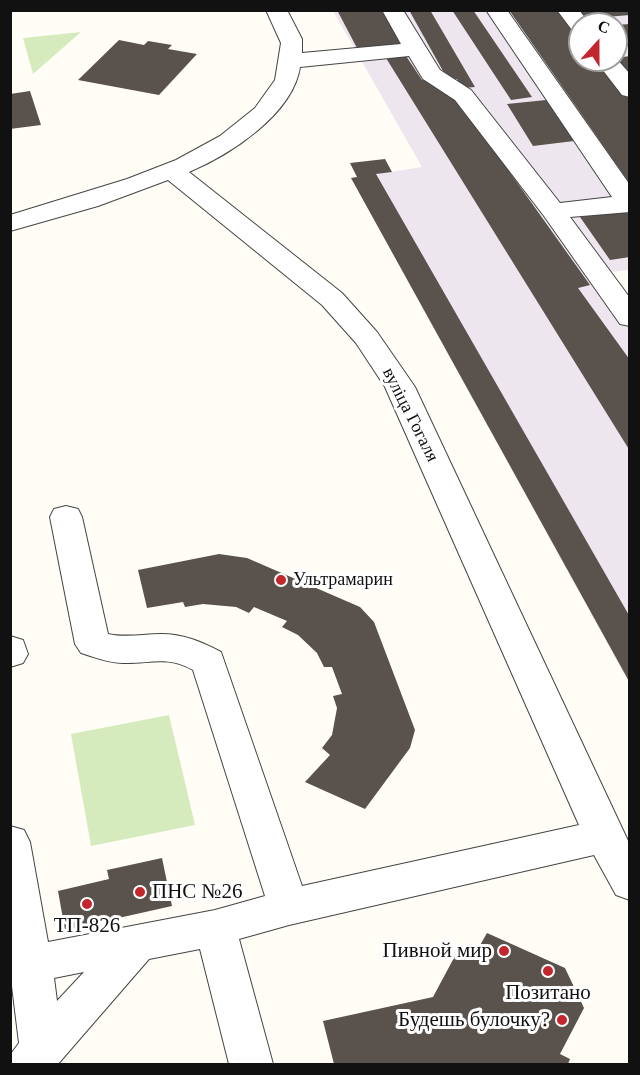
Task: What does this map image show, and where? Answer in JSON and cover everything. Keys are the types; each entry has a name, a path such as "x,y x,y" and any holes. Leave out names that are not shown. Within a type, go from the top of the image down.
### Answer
{"street":[{"path":"10,223 118,190 171,170 212,152 252,126 275,100 286,79 292,60 292,40 276,10"},
{"path":"392,10 431,74 463,95 553,211 630,318"},
{"path":"496,10 629,204 553,211"},
{"path":"292,60 415,49"},
{"path":"616,72 630,90"},
{"name":"вуліца Гогаля","path":"171,170 332,299 367,338 400,387 604,836 630,883"},
{"path":"601,276 630,272"},
{"path":"66,517 93,644 121,650 163,647 187,650 208,662 289,907"},
{"path":"10,649 10,654"},
{"path":"31,964 214,928 289,907 604,836"},
{"path":"10,842 31,964 36,1058"},
{"path":"214,928 250,1065"},
{"path":"36,1058 137,943"}],"shaded area":[{"path":"333,11 629,11 629,270 611,272 630,300 629,683 351,178 422,167"}],"green space":[{"path":"81,32 33,74 23,38"},
{"path":"169,715 195,825 91,846 71,734"}],"building":[{"path":"337,10 384,10 400,44 357,48"},
{"path":"409,10 430,10 475,87 462,88 457,79 448,80"},
{"path":"452,10 473,10 532,97 511,100"},
{"path":"509,10 563,10 568,16 568,72 612,72 630,95 630,184"},
{"path":"576,10 630,10 630,15 628,12 577,12"},
{"path":"628,24 630,24 630,46 628,46"},
{"path":"119,40 144,45 148,41 172,45 168,49 197,54 159,95 78,80"},
{"path":"406,56 422,80 435,79 445,94 454,94 590,285 578,288 630,360 630,451 386,58"},
{"path":"628,56 630,56 630,75 628,72"},
{"path":"30,91 41,125 10,129 10,94"},
{"path":"546,100 574,141 533,146 507,104"},
{"path":"385,159 392,172 376,174 630,617 630,683 351,178 357,177 350,163"},
{"path":"625,210 630,216 630,257 610,260 580,217"},
{"path":"219,554 247,558 360,607 374,622 415,730 410,748 365,809 305,782 330,755 322,748 332,735 337,708 333,696 342,694 332,667 324,667 317,653 298,635 282,627 287,621 254,607 249,613 236,607 203,604 185,607 183,602 147,608 138,570"},
{"path":"162,858 172,906 65,930 58,891 109,879 107,870"},
{"path":"487,933 565,968 584,1008 560,1054 570,1059 568,1064 334,1064 323,1021 433,997 456,954 479,947"}],"place":[{"name":"Ультрамарин","path":"281,580"},
{"name":"ПНС №26","path":"140,892"},
{"name":"ТП-826","path":"87,904"},
{"name":"Пивной мир","path":"504,951"},
{"name":"Позитано","path":"548,971"},
{"name":"Будешь булочку?","path":"562,1020"}]}
